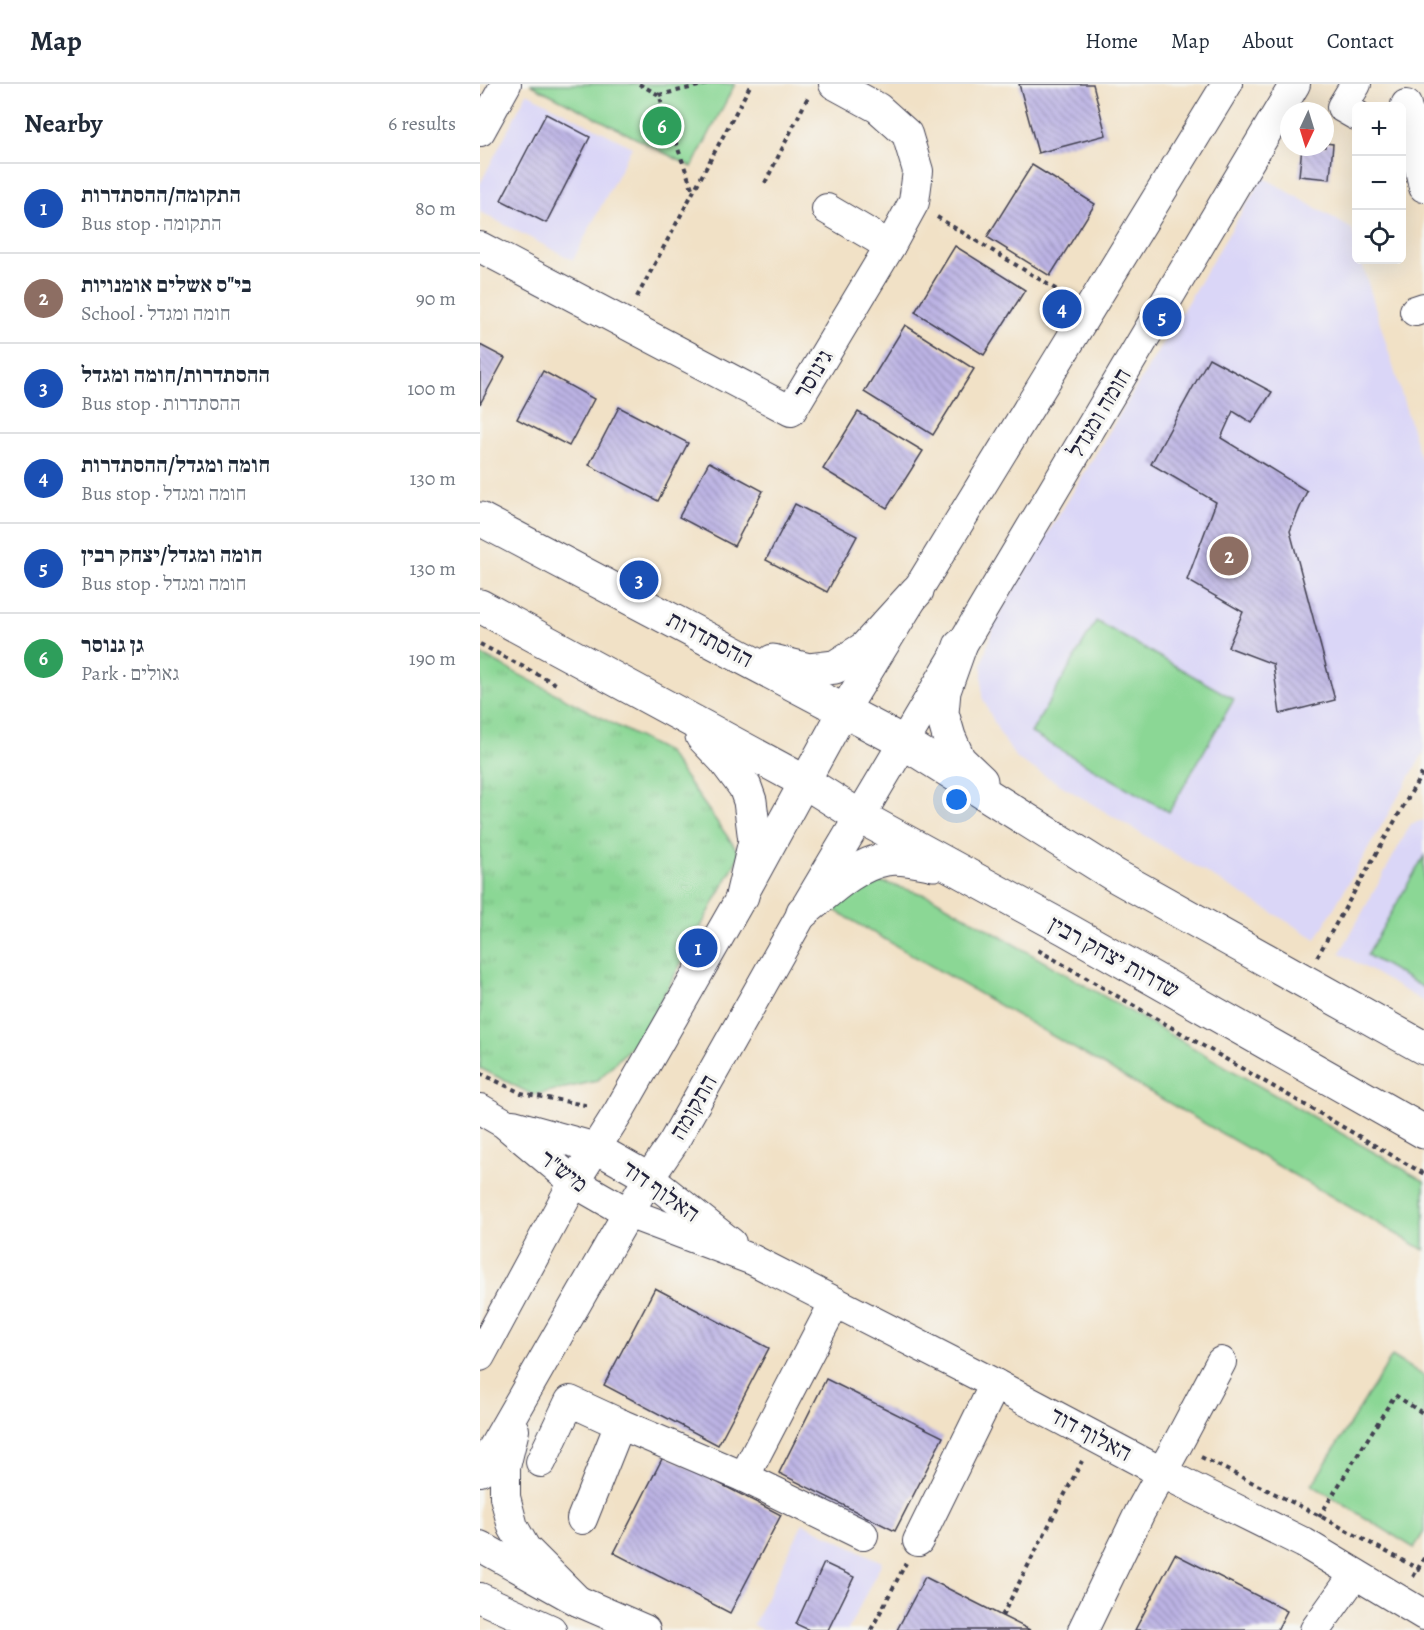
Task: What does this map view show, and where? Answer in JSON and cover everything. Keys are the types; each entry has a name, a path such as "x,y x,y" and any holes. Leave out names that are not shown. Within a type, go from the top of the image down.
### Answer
{"main road":[{"name":"ההסתדרות","path":"480,519 844,710"},
{"path":"712,640 772,661 809,670 835,668 865,648 917,591"},
{"path":"480,606 805,782"},
{"path":"960,646 944,691 942,713 949,737 959,760 1008,808"},
{"path":"844,710 903,742 1116,876 1424,1048"},
{"path":"684,717 724,759 745,787 750,801 755,841 742,896"},
{"name":"שדרות יצחק רבין","path":"805,782 860,816 1424,1132"},
{"path":"803,912 862,867 888,859 914,860 955,868"}],"street":[{"path":"480,132 506,84"},
{"path":"480,1356 574,1182 619,1111 742,896 844,710 1227,84"},
{"path":"1352,112 1342,108 1356,84"},
{"name":"חומה ומגדל","path":"903,742 1286,87"},
{"name":"גינוסר","path":"480,247 791,411 914,202 918,171 907,134 878,108 822,89"},
{"path":"1409,104 1424,187"},
{"path":"827,209 890,246"},
{"name":"התקומה","path":"480,1471 628,1213 673,1143 803,912 903,742"},
{"name":"מיש\"ר","path":"492,1116 596,1148"},
{"name":"מיש\"ר","path":"492,1116 574,1182 628,1213"},
{"name":"האלוף דוד","path":"596,1148 649,1178 753,1260"},
{"name":"האלוף דוד","path":"628,1213 753,1260 1161,1472 1304,1543 1424,1616"},
{"path":"744,1477 835,1302"},
{"path":"1083,1630 1140,1512 1221,1362"},
{"path":"918,1541 995,1384"},
{"path":"523,1396 505,1467 505,1497 513,1527 525,1548 578,1601"},
{"path":"541,1462 570,1401 744,1477 863,1535"},
{"path":"582,1520 620,1424"},
{"path":"480,1546 578,1601 645,1630"},
{"path":"1315,1630 1355,1574"},
{"path":"1336,1630 1355,1574"},
{"path":"480,1598 541,1625"},
{"path":"480,1613 541,1625"}],"path":[{"path":"639,84 659,95 694,191"},
{"path":"659,95 708,84"},
{"path":"623,322 751,84"},
{"path":"765,183 822,89"},
{"path":"914,202 1090,309"},
{"path":"1303,981 1424,770"},
{"path":"1034,948 1424,1174"},
{"path":"480,1073 521,1093 619,1111"},
{"path":"1304,1543 1395,1395 1424,1414"},
{"path":"1002,1616 1095,1436"},
{"path":"1177,1445 1320,1516 1424,1572"},
{"path":"871,1630 918,1541"}],"shaded area":[{"path":"527,93 632,147 573,260 480,212 480,184"},
{"path":"1263,177 1352,229 1352,264 1362,264 1424,469 1424,752 1316,939 1016,758 999,732 982,697 982,664 995,621"},
{"path":"1424,820 1424,1002 1340,953 1411,824"},
{"path":"803,1523 882,1562 848,1630 763,1630 753,1625"}],"green space":[{"path":"530,84 735,84 692,167"},
{"path":"1096,621 1234,699 1169,812 1031,733"},
{"path":"480,654 667,752 740,854 643,1034 597,1081 533,1095 480,1068"},
{"path":"1424,856 1424,988 1367,955"},
{"path":"861,879 886,883 932,897 1424,1181 1424,1250 827,906"},
{"path":"1392,1356 1424,1376 1424,1532 1414,1548 1312,1485"}],"building":[{"path":"1019,84 1093,84 1106,135 1038,153"},
{"path":"546,114 590,137 546,223 501,200"},
{"path":"1301,156 1332,156 1330,179 1299,176"},
{"path":"1032,165 1095,204 1050,276 987,237"},
{"path":"955,246 1025,290 984,355 915,312"},
{"path":"905,325 974,369 933,435 864,392"},
{"path":"480,345 505,358 480,404"},
{"path":"1209,358 1272,392 1252,423 1233,411 1221,438 1307,491 1290,531 1335,700 1280,714 1273,664 1228,647 1243,612 1187,580 1216,502 1151,464"},
{"path":"543,371 594,399 569,446 517,419"},
{"path":"619,407 688,443 658,501 589,465"},
{"path":"858,412 923,451 887,508 823,469"},
{"path":"709,462 763,491 734,546 679,517"},
{"path":"795,504 857,536 827,592 766,560"},
{"path":"655,1288 769,1348 718,1445 604,1385"},
{"path":"826,1379 943,1437 895,1531 779,1473"},
{"path":"664,1455 781,1515 730,1613 614,1553"},
{"path":"1175,1554 1287,1611 1277,1630 1135,1630"},
{"path":"824,1563 854,1577 828,1630 809,1630 796,1624"},
{"path":"925,1577 1002,1616 1030,1630 897,1630"}],"place":[{"name":"גן גנוסר","path":"662,126"},
{"name":"חומה ומגדל/ההסתדרות","path":"1062,309"},
{"name":"חומה ומגדל/יצחק רבין","path":"1162,317"},
{"name":"בי\"ס אשלים אומנויות","path":"1229,556"},
{"name":"ההסתדרות/חומה ומגדל","path":"639,580"},
{"name":"התקומה/ההסתדרות","path":"698,948"}]}
